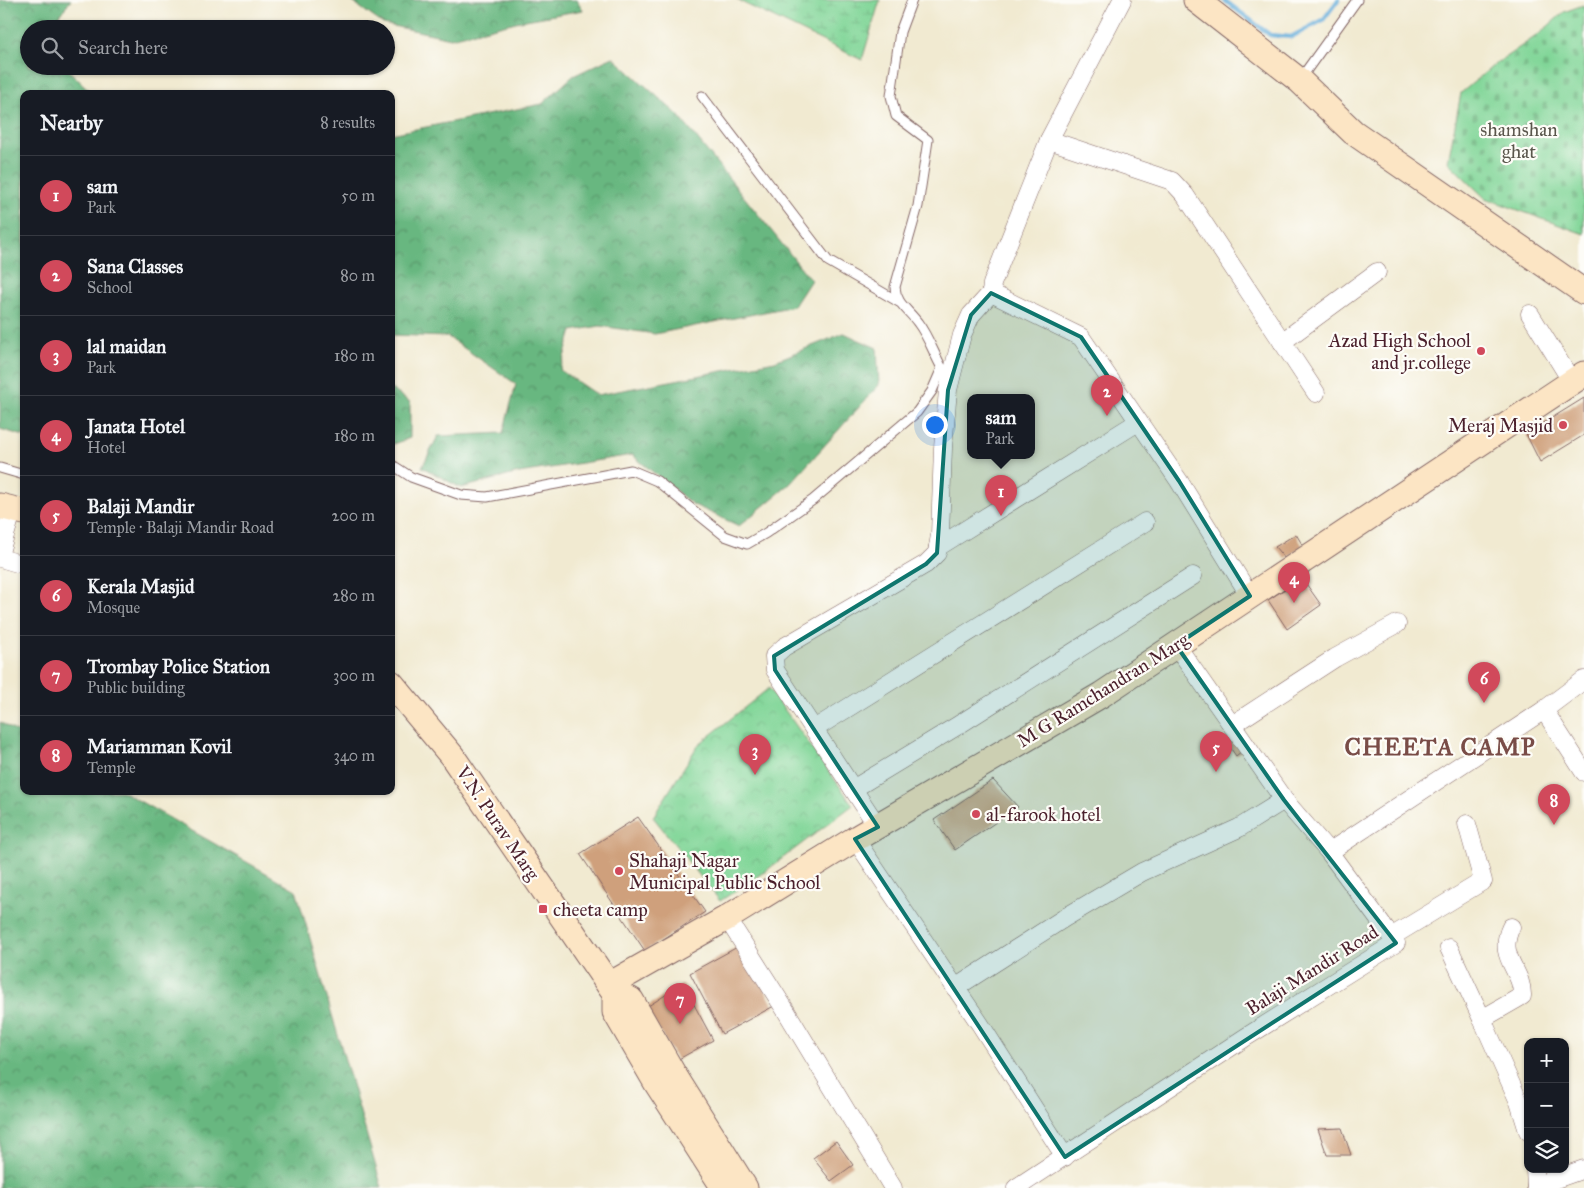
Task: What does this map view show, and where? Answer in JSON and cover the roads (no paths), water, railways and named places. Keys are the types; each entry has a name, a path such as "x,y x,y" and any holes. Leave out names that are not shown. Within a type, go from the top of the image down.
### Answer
{"street":[{"path":"878,827 776,670 774,656 784,647 926,564 937,553 940,535 943,448 948,390 962,335 971,315 991,293 992,284 1049,140 1122,0"},
{"path":"1196,0 1300,81 1353,132 1584,292"},
{"path":"1049,140 1172,182 1186,195 1316,393"},
{"path":"1282,342 1377,272"},
{"path":"991,293 1081,337 1180,481 1250,596"},
{"path":"1530,314 1578,378"},
{"name":"M G Ramchandran Marg","path":"612,990 855,839 1100,695 1578,378"},
{"path":"938,547 1138,422"},
{"path":"0,552 12,509"},
{"path":"814,729 1145,522"},
{"path":"0,558 20,563"},
{"path":"853,789 957,726 1193,576"},
{"path":"1232,725 1335,658 1397,624"},
{"name":"Balaji Mandir Road","path":"1016,1188 1246,1037 1396,943 1329,852 1284,800 1176,645"},
{"path":"1329,852 1544,710 1584,680"},
{"name":"V.N. Purav Marg","path":"395,688 452,756 612,990 631,1000 666,1080 724,1188"},
{"path":"1544,710 1584,772"},
{"path":"955,988 1066,917 1142,872 1239,828 1284,800"},
{"path":"1392,937 1483,881 1467,824"},
{"path":"855,839 1065,1157"},
{"path":"727,918 786,1010 893,1188"},
{"path":"1482,1019 1522,996 1522,985 1515,972 1506,946 1507,935 1512,926"},
{"path":"1449,948 1519,1102 1527,1128"},
{"name":"V.N. Purav Marg","path":"666,1080 745,1188"},
{"path":"1535,1181 1584,1169"}],"lane":[{"path":"395,467 411,477 461,495 487,497 631,470 657,481 725,536 747,544 813,500 917,412 932,391 942,368 918,323 899,302 895,294 895,287 918,206 928,140 896,116 891,96 900,32 912,0"},
{"path":"1300,81 1357,0"},
{"path":"702,96 828,261 899,302"},
{"path":"0,468 20,474"}],"waterway":[{"path":"1224,0 1270,35 1291,37 1323,20 1338,0"}],"place":[{"name":"Azad High School and jr.college","path":"1481,351"},
{"name":"Sana Classes","path":"1107,416"},
{"name":"Meraj Masjid","path":"1563,425"},
{"name":"sam","path":"1001,516"},
{"name":"Janata Hotel","path":"1294,603"},
{"name":"Kerala Masjid","path":"1484,703"},
{"name":"Balaji Mandir","path":"1216,772"},
{"name":"lal maidan","path":"755,775"},
{"name":"al-farook hotel","path":"976,814"},
{"name":"Mariamman Kovil","path":"1554,825"},
{"name":"Shahaji Nagar Municipal Public School","path":"619,871"},
{"name":"cheeta camp","path":"543,909"},
{"name":"Trombay Police Station","path":"680,1024"}],"district":[{"name":"CHEETA CAMP","path":"1440,747"}],"park label":[{"name":"shamshan ghat","path":"1519,140"}]}
